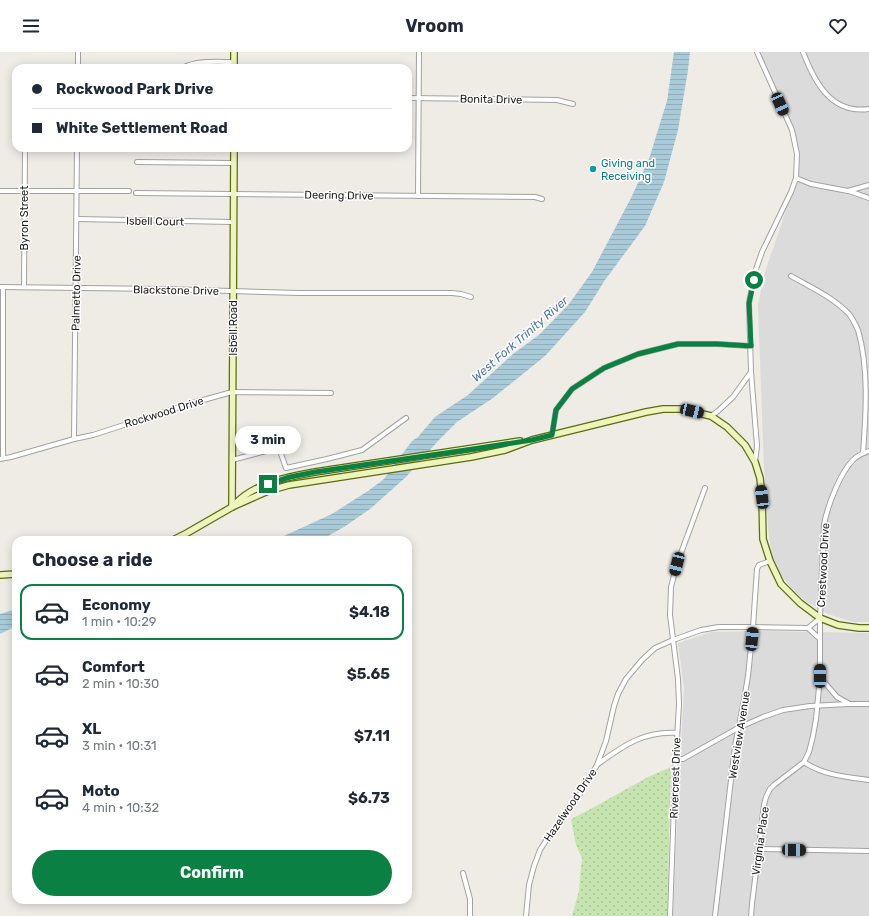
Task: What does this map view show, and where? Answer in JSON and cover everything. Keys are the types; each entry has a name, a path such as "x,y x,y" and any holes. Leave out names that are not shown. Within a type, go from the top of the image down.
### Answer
{"main road":[{"path":"234,52 234,64"},
{"name":"Isbell Road","path":"232,507 234,152"},
{"path":"181,536 232,507 268,491 289,485 471,457 504,450 532,440 646,412 664,409 681,409 711,416 727,427 745,445 755,462 760,478 764,539 770,561 782,584 800,604 820,618 838,625 869,628"},
{"path":"232,507 242,496 268,484 296,475 532,440"},
{"path":"0,575 12,574"}],"street":[{"path":"78,52 78,64"},
{"path":"418,196 419,52"},
{"path":"755,462 757,446 751,372 749,303 755,272 762,252 791,192 796,178 797,154 792,130 757,52"},
{"path":"803,52 816,80 825,93 834,102 853,110 869,109"},
{"path":"193,64 216,64"},
{"name":"Bonita Drive","path":"412,98 557,100 573,104"},
{"name":"Byron Street","path":"24,152 24,288"},
{"name":"Palmetto Drive","path":"74,439 77,152"},
{"path":"137,162 234,163"},
{"path":"796,178 811,184 848,191 869,198"},
{"path":"848,191 869,185"},
{"path":"0,191 129,191"},
{"name":"Deering Drive","path":"136,193 535,197 542,199"},
{"name":"Isbell Court","path":"76,220 233,222"},
{"path":"791,276 836,302 854,320 866,355 868,382 863,453"},
{"path":"1,459 2,287"},
{"name":"Blackstone Drive","path":"2,287 299,293 452,293 471,297"},
{"path":"552,435 556,410 572,389 604,368 638,354 678,344 751,346"},
{"path":"711,416 733,397 751,372"},
{"name":"Rockwood Drive","path":"1,459 93,435 189,404 232,392 331,393"},
{"path":"232,460 274,449 278,449 280,451 286,468 327,459 362,450 406,418"},
{"name":"Crestwood Drive","path":"820,618 824,525 826,512 847,467 854,459 869,451"},
{"name":"Rivercrest Drive","path":"670,916 679,704 678,679 670,615 671,588 677,564 705,488"},
{"name":"Westview Avenue","path":"715,916 735,746 746,688 753,627 757,569 759,565 770,561"},
{"path":"820,618 808,628 820,639"},
{"path":"820,618 820,676 815,724 809,752 804,762 813,768 827,773 869,780"},
{"name":"Hazelwood Drive","path":"526,916 528,885 540,850 547,838 580,794 597,765 606,741 618,694 626,679 642,660 655,648 701,630 719,627 808,628"},
{"path":"820,676 837,696 849,704"},
{"path":"677,759 683,759 738,728 783,710 817,705 869,704"},
{"path":"597,765 635,740 666,732 677,733"},
{"name":"Virginia Place","path":"751,916 758,850 766,797 774,785 804,762"},
{"path":"758,850 869,851"},
{"path":"463,873 470,899 470,916"}],"shaded area":[{"path":"758,52 869,52 869,622 854,622 828,614 804,600 792,589 781,575 772,557 769,538 764,469 758,305 765,272 797,178 797,152 794,130"},
{"path":"758,631 869,633 869,916 673,916 684,688 678,643 711,632"}],"green space":[{"path":"671,767 667,916 572,916 579,891 582,858 576,845 571,819 648,777"}],"water":[{"path":"674,52 690,52 678,130 664,182 645,226 605,280 585,312 545,356 493,398 457,422 406,477 370,509 328,536 284,536 332,514 384,479 412,441 418,437 435,417 468,395 513,354 540,334 569,304 592,272 631,198 649,159 667,101"},
{"path":"12,610 12,628 0,634 0,614"}],"place":[{"name":"Giving and Receiving","path":"593,169"}],"route":[{"path":"268,484 290,477 315,472 532,440 552,435 556,410 572,389 604,368 638,354 678,344 751,346 749,303 754,280"}],"water label":[{"name":"West Fork Trinity River","path":"520,339"}]}
